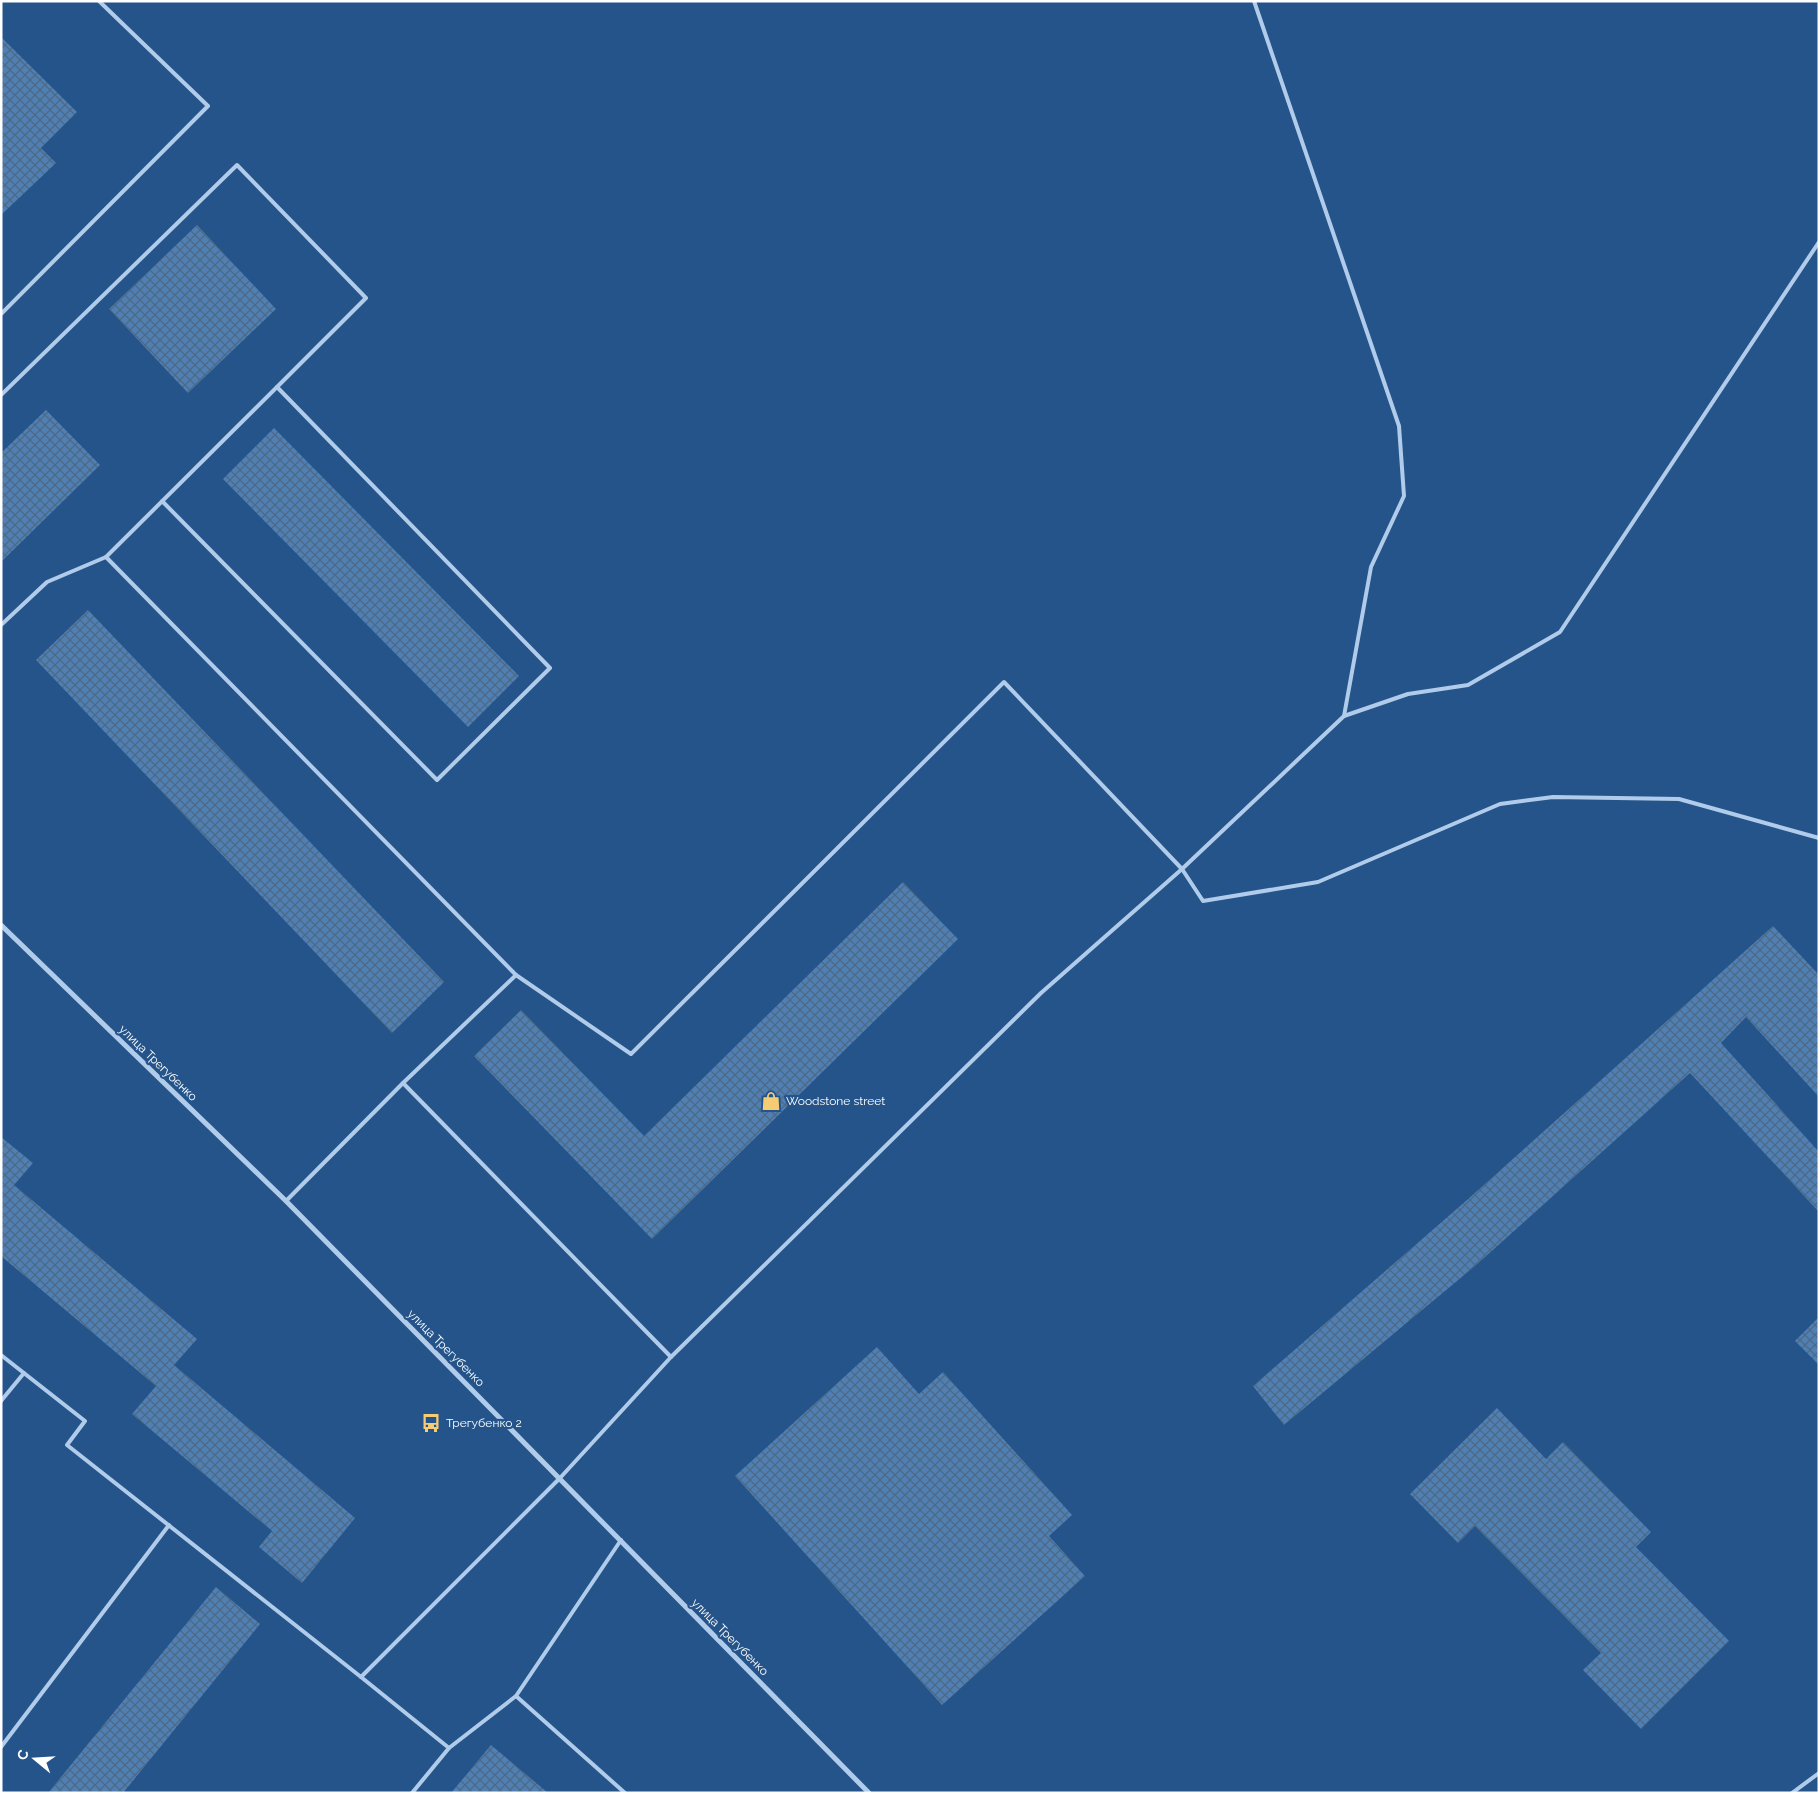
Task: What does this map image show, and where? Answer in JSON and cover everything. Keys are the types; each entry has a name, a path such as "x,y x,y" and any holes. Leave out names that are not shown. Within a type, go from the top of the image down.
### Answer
{"street":[{"name":"улица Трегубенко","path":"1,925 286,1201 869,1793"}],"lane":[{"path":"1,314 208,106 99,1"},
{"path":"1254,1 1399,426 1404,496 1371,567 1344,716"},
{"path":"1,396 237,165 366,298 106,557 47,582 1,625"},
{"path":"360,1677 560,1478 671,1357 1041,992 1182,870 1344,716 1408,694 1468,685 1560,632 1819,242"},
{"path":"162,501 437,780 550,668 277,387"},
{"path":"106,557 516,975 632,1054 1004,682 1182,870 1203,900 1318,882 1500,804 1553,797 1679,799 1819,838"},
{"path":"286,1201 403,1083 516,975"},
{"path":"403,1083 671,1357"},
{"path":"1,1355 85,1420 67,1445 449,1748"},
{"path":"1,1401 24,1373"},
{"path":"1,1747 169,1525"},
{"path":"412,1793 449,1748 516,1696 621,1540"},
{"path":"516,1696 625,1793"},
{"path":"1792,1793 1819,1773"}],"building":[{"path":"2,38 77,112 41,148 56,163 1,215"},
{"path":"197,225 276,309 188,393 109,309"},
{"path":"46,410 100,465 1,562 1,453"},
{"path":"274,428 519,676 468,727 223,479"},
{"path":"88,610 444,982 392,1033 36,660"},
{"path":"903,882 958,939 652,1239 474,1056 521,1010 644,1136"},
{"path":"1773,926 1819,975 1819,1097 1746,1017 1721,1043 1819,1152 1819,1212 1690,1073 1475,1266 1284,1425 1253,1386 1467,1200"},
{"path":"1,1137 33,1163 14,1185 197,1339 174,1365 355,1518 302,1583 259,1547 272,1531 132,1414 156,1386 1,1256"},
{"path":"1819,1317 1819,1365 1795,1341"},
{"path":"877,1347 919,1394 943,1372 1072,1515 1049,1536 1085,1576 942,1705 735,1476"},
{"path":"1497,1408 1546,1459 1563,1442 1651,1532 1636,1547 1729,1641 1641,1729 1583,1670 1601,1653 1475,1526 1458,1543 1410,1494"},
{"path":"216,1587 260,1624 123,1793 48,1793"},
{"path":"491,1745 548,1793 451,1793"}],"place":[{"name":"Woodstone street","path":"771,1101"},
{"name":"Трегубенко 2","path":"431,1423"}]}
